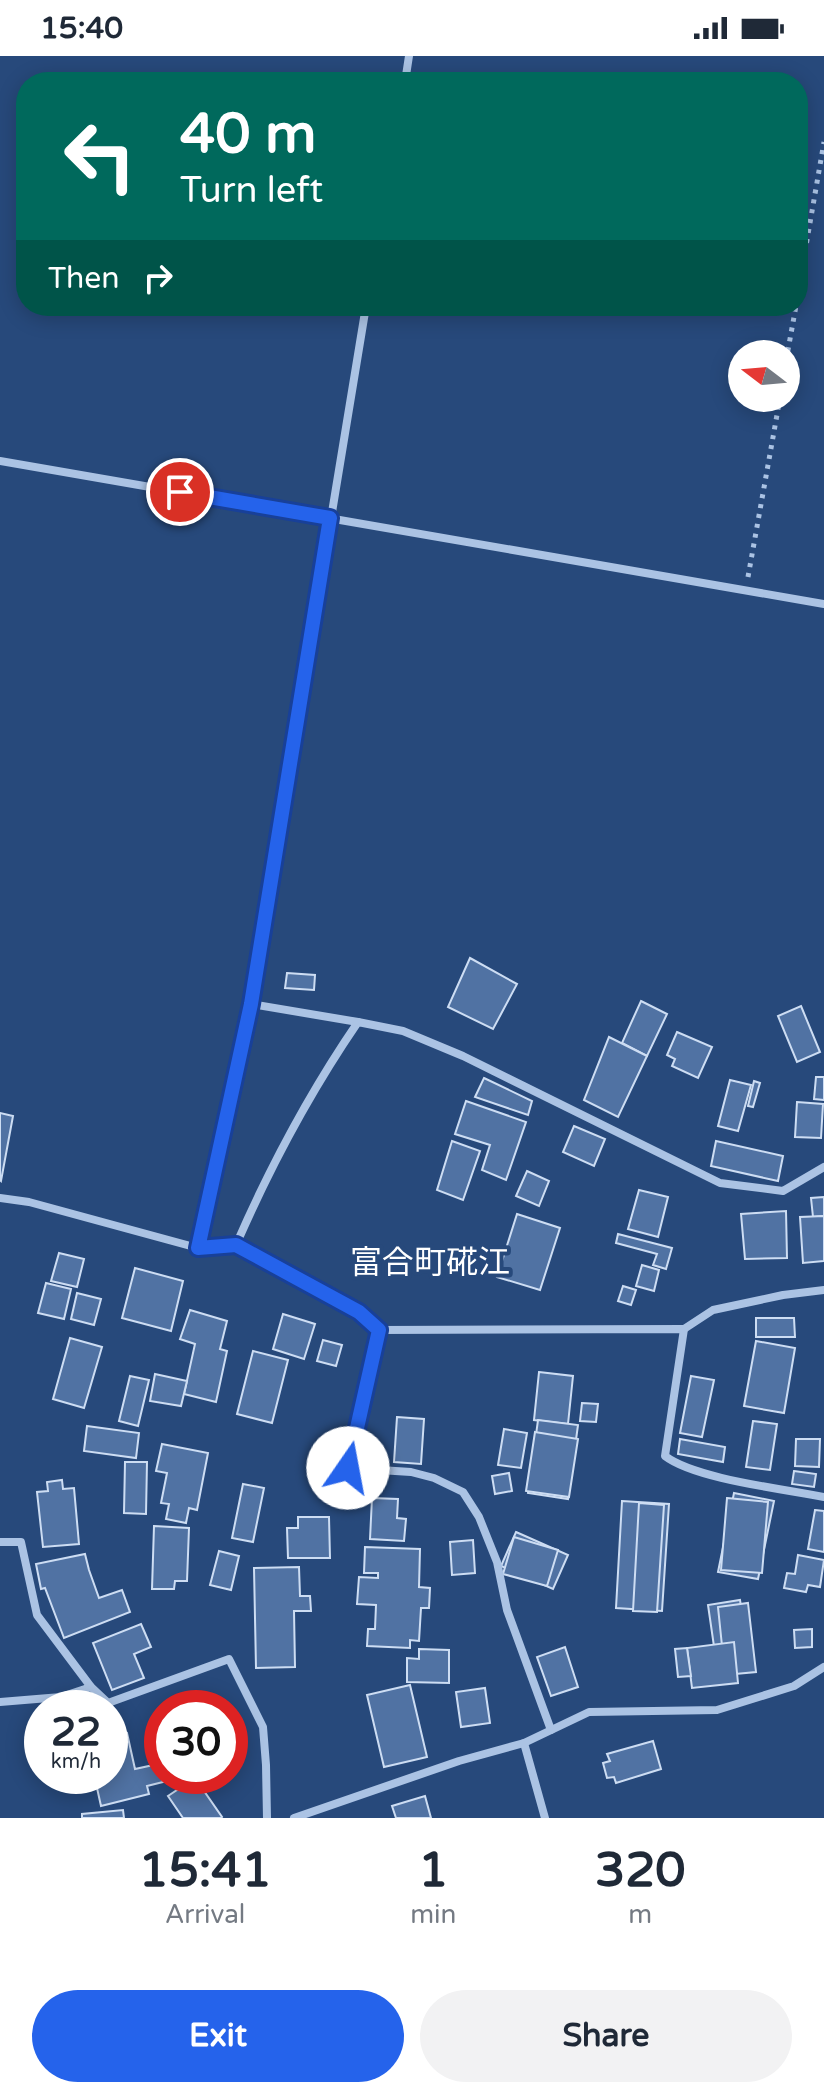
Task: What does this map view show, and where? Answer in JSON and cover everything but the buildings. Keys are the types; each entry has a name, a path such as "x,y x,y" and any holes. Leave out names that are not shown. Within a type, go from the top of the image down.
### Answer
{"street":[{"path":"198,1248 251,1004 364,316"},
{"path":"0,461 824,604"},
{"path":"251,1004 403,1031 463,1056 720,1183 783,1191 824,1167"},
{"path":"236,1245 263,1183 326,1069 358,1022"},
{"path":"0,1198 29,1202 198,1248 236,1245 359,1312 379,1330 684,1329 713,1310 824,1290"},
{"path":"684,1329 665,1456 675,1464 725,1478 824,1497"},
{"path":"379,1330 348,1468 411,1472 434,1478 463,1492 479,1517 497,1562 507,1610 551,1730"},
{"path":"0,1542 21,1542 37,1615 91,1687 108,1703 229,1659 263,1727 267,1818"},
{"path":"294,1818 459,1761 524,1743 589,1712 717,1710 794,1686 824,1667"},
{"path":"0,1702 61,1697 91,1687"},
{"path":"524,1743 545,1818"}],"path":[{"path":"808,234 824,142"},
{"path":"790,340 794,316"},
{"path":"746,590 778,412"}],"district":[{"name":"富合町硴江","path":"430,1263"}],"route":[{"path":"180,492 330,518 251,1004 198,1248 236,1245 359,1312 379,1330 348,1468"}]}
